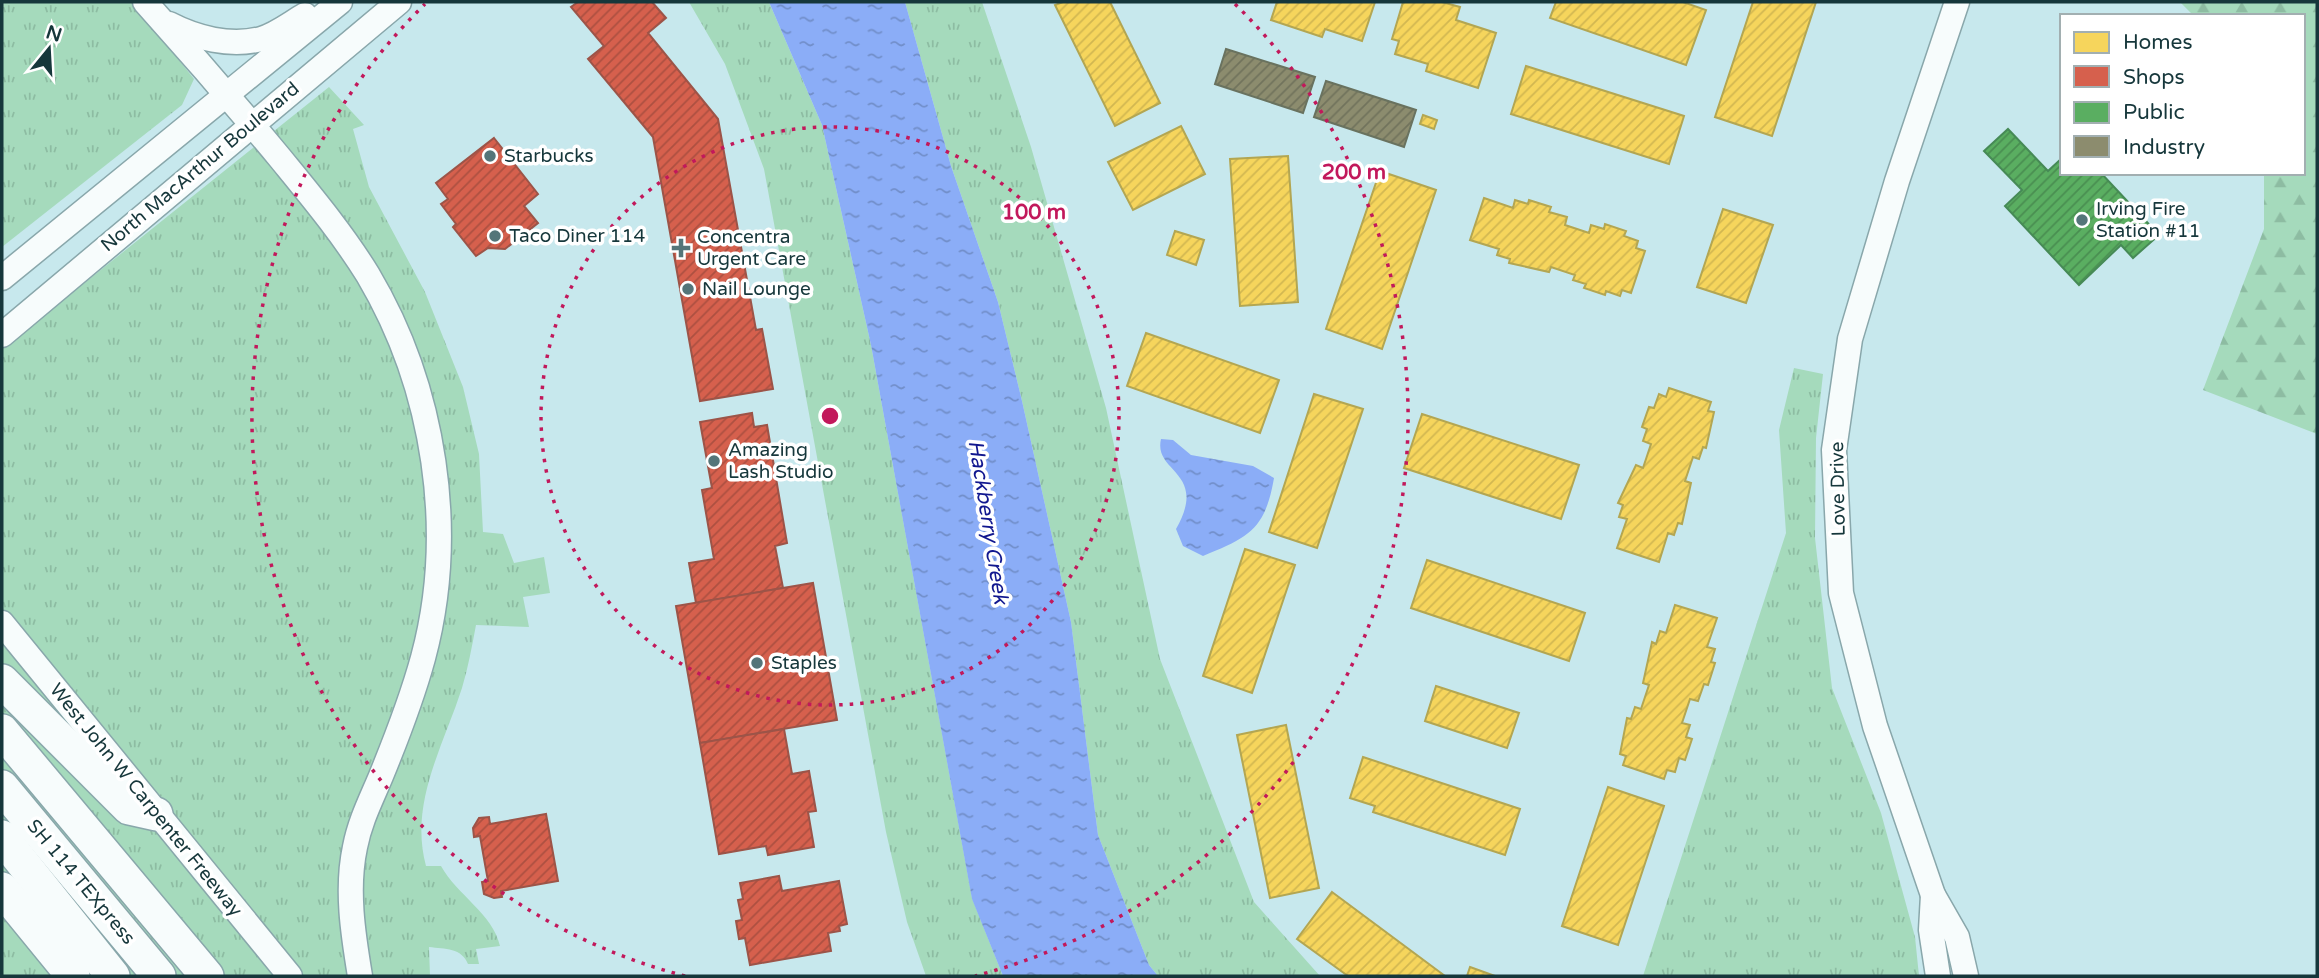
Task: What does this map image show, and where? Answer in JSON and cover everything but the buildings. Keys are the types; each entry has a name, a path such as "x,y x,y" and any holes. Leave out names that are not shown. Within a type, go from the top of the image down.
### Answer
{"highway":[{"path":"2,681 129,808 156,814"},
{"path":"2,731 207,976"},
{"name":"SH 114 TEXpress","path":"2,787 159,976"},
{"name":"SH 114 TEXpress","path":"2,837 113,976"},
{"path":"2,889 73,976"}],"main road":[{"path":"145,2 226,94 332,222 369,278 408,362 423,413 433,462 438,551 433,617 403,721 364,813 354,847 352,907 360,976"},
{"path":"162,20 192,35 244,41 263,39 329,2"},
{"name":"North MacArthur Boulevard","path":"2,278 340,2"},
{"path":"327,61 337,40 352,19 375,2"},
{"name":"North MacArthur Boulevard","path":"2,335 399,2"},
{"name":"Love Drive","path":"1957,2 1897,181 1850,339 1834,450 1841,593 1875,726 1933,895 1957,937 1966,976"},
{"name":"West John W Carpenter Freeway","path":"2,623 290,976"},
{"name":"Love Drive","path":"1933,895 1931,930 1938,976"}],"green space":[{"path":"2,2 133,2 194,79 182,105 2,247"},
{"path":"689,2 769,2 822,125 871,345 972,898 1003,976 926,976 907,922 886,832 764,169 725,64"},
{"path":"905,2 982,2 1031,147 1106,408 1160,659 1254,902 1320,976 1158,976 1149,965 1098,835 1071,622 1022,401 998,302 951,166"},
{"path":"2180,2 2317,2 2317,434 2203,390 2264,229 2264,175 2305,175 2305,14 2192,14"},
{"path":"329,87 364,125 353,129 369,187 425,292 463,387 479,454 483,532 503,534 514,563 544,557 550,593 523,597 529,627 476,625 462,688 430,775 422,820 426,866 441,866 490,924 500,946 476,949 479,964 468,964 462,955 452,950 429,947 430,976 2,976 2,349"},
{"path":"1794,368 1823,374 1816,438 1815,538 1832,688 1881,813 1915,937 1919,976 1643,976 1786,533 1779,430"}],"water":[{"name":"Hackberry Creek","path":"769,2 905,2 951,166 998,302 1022,401 1071,622 1098,835 1149,965 1158,976 1003,976 972,899 871,345 822,125"},
{"path":"1161,439 1173,440 1191,455 1253,466 1274,478 1260,521 1243,537 1203,556 1183,546 1176,529 1185,510 1184,484 1165,459 1161,450"}],"place":[{"name":"Starbucks","path":"490,156"},
{"name":"Irving Fire Station #11","path":"2082,220"},
{"name":"Taco Diner 114","path":"495,236"},
{"name":"Concentra Urgent Care","path":"681,248"},
{"name":"Nail Lounge","path":"688,289"},
{"name":"Amazing Lash Studio","path":"714,461"},
{"name":"Staples","path":"757,663"}]}
